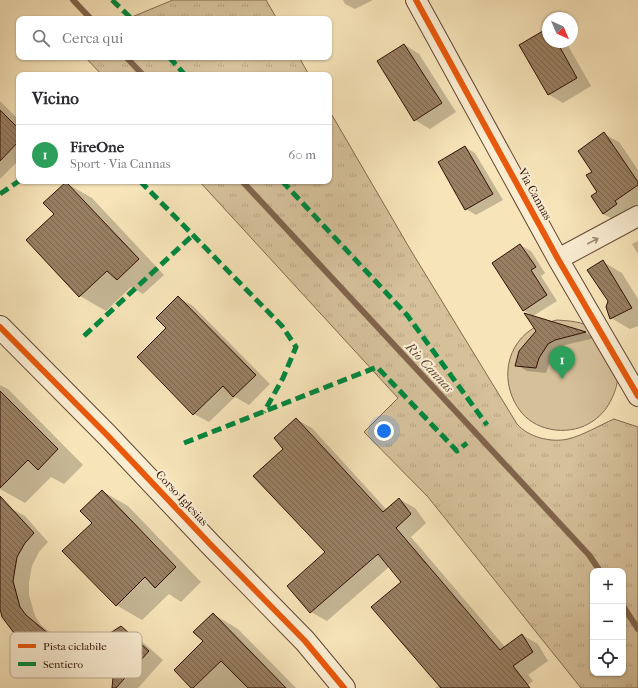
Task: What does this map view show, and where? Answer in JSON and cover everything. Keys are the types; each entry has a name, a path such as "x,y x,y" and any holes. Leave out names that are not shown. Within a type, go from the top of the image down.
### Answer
{"street":[{"name":"Via Cannas","path":"416,0 558,259 638,396"},
{"path":"558,259 638,216"},
{"name":"Corso Iglesias","path":"0,327 108,436 210,544 305,641 344,688"}],"green space":[{"path":"173,0 266,0 275,16 134,16"},
{"path":"88,60 301,60 307,72 99,72"},
{"path":"332,115 410,249 517,424 533,436 554,440 574,437 614,419 638,427 638,688 581,688 428,497 364,432 398,398 202,184 332,184"},
{"path":"557,320 571,321 589,326 614,365 617,377 616,386 609,405 596,419 585,426 575,429 556,430 546,428 528,419 521,412 514,401 508,377 512,353 518,342 527,332 539,325"}],"building":[{"path":"542,32 542,48 560,48 577,78 548,95 519,45"},
{"path":"404,44 442,103 414,121 377,61"},
{"path":"0,110 16,126 16,144 0,161"},
{"path":"604,132 638,182 638,185 615,201 617,204 603,214 591,196 597,192 586,175 592,172 578,151"},
{"path":"465,146 493,194 465,210 438,162"},
{"path":"64,184 68,184 139,259 117,280 107,271 79,297 26,240 54,214 43,203"},
{"path":"520,244 536,267 531,270 547,295 523,311 492,263"},
{"path":"603,260 632,308 610,319 606,307 608,301 587,270"},
{"path":"178,296 256,375 233,397 223,386 193,415 137,357 166,328 156,318"},
{"path":"524,313 586,332 555,340 548,344 539,358 536,368 515,366 519,351 536,331"},
{"path":"0,391 58,449 38,470 28,460 0,488"},
{"path":"296,418 383,512 399,498 411,514 396,528 500,650 522,634 533,652 513,666 530,688 441,688 371,607 401,582 378,554 310,613 287,586 325,552 253,476 283,449 274,438"},
{"path":"102,490 176,567 155,588 145,577 116,606 62,551 92,523 80,511"},
{"path":"0,496 34,533 25,543 17,557 13,581 20,607 26,615 46,632 13,632 2,617 0,609"},
{"path":"213,613 286,688 248,688 221,661 193,688 191,688 174,670 203,641 193,632"},
{"path":"121,626 128,632 112,632"},
{"path":"142,645 149,651 142,659"},
{"path":"113,678 125,678 116,688 112,688"}],"waterway":[{"name":"Rio Cannas","path":"73,0 88,16"},
{"name":"Rio Cannas","path":"129,60 140,72"},
{"name":"Rio Cannas","path":"245,184 589,555 598,568"},
{"name":"Rio Cannas","path":"626,611 638,629"}],"marked path":[{"path":"112,0 129,16"},
{"path":"172,60 182,72"},
{"path":"0,194 16,183"},
{"path":"143,184 282,326 296,347 283,378 264,412"},
{"path":"285,184 407,315 487,425"},
{"path":"84,336 193,235"},
{"path":"184,443 377,367 457,451 467,443"}],"cycle path":[{"path":"416,0 558,259 638,396"},
{"path":"0,327 108,436 210,544 305,641 344,688"}],"place":[{"name":"FireOne","path":"562,379"}]}
